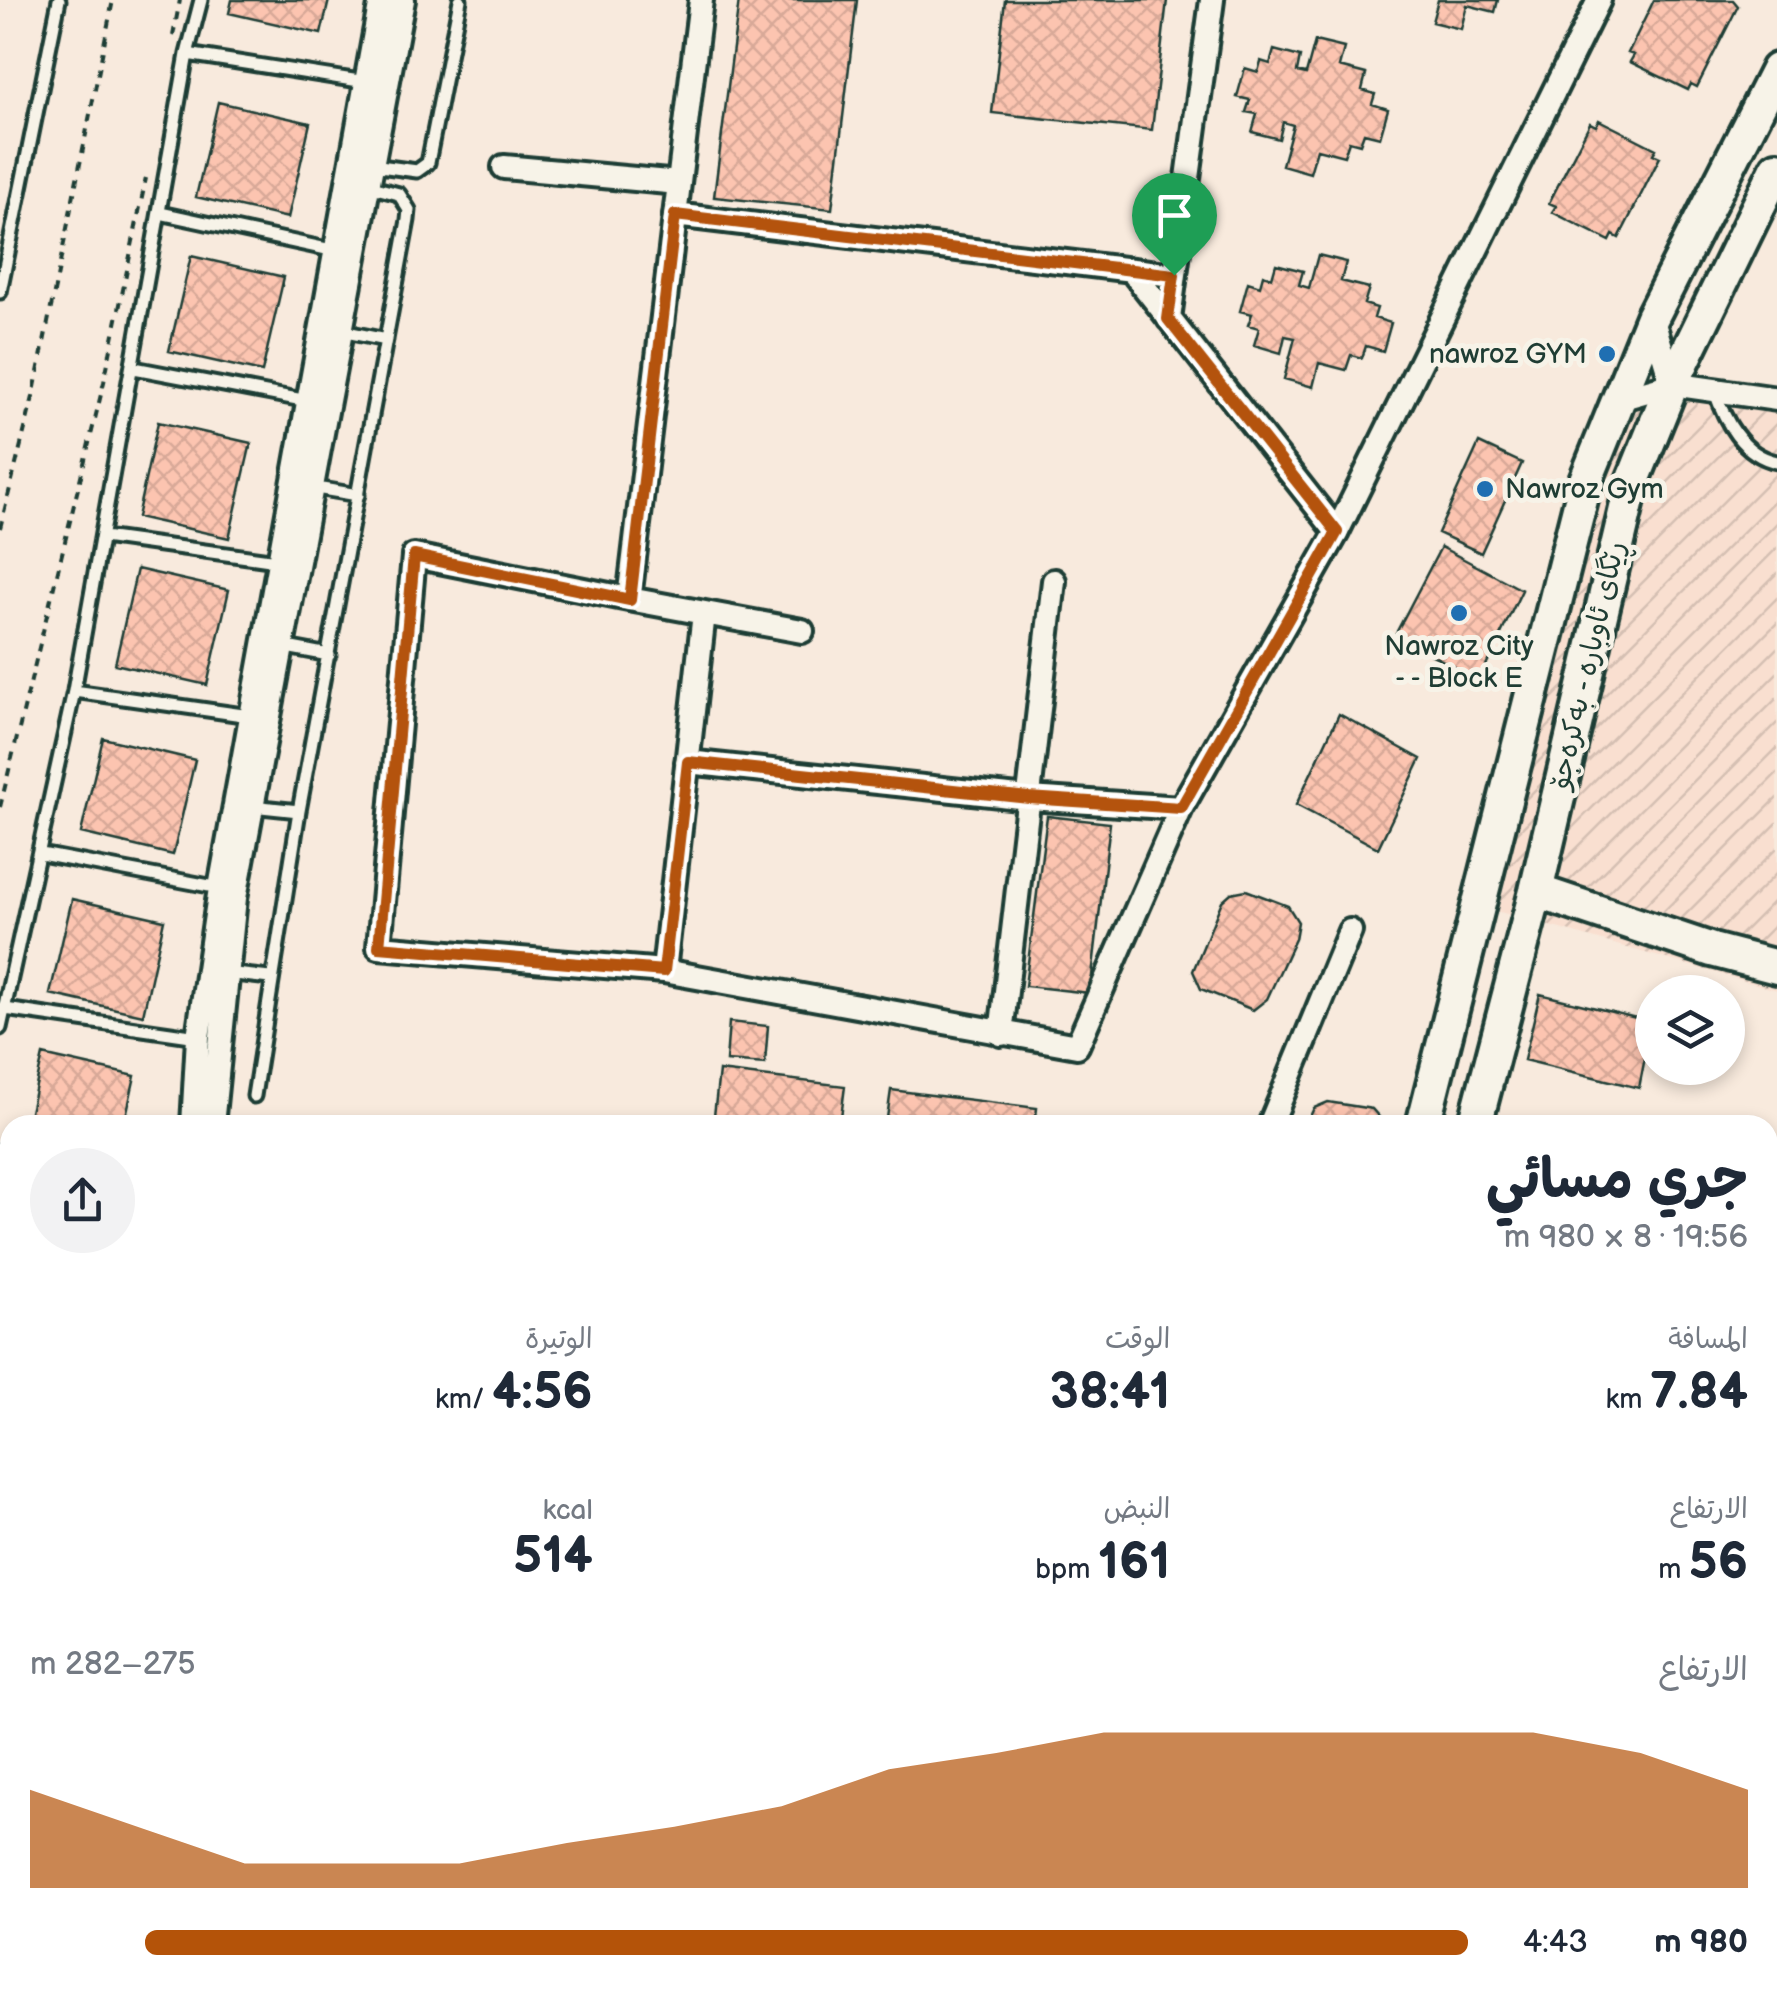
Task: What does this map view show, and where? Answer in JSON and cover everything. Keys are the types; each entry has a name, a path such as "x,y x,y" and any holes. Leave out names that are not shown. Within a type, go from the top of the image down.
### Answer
{"main road":[{"path":"1425,1115 1570,537 1602,433 1658,305 1777,70"},
{"name":"ڕێگای ئاوبارە - بەکرەجۆ","path":"1478,1115 1536,891 1612,556 1644,449 1777,168"},
{"path":"1658,305 1704,316"},
{"path":"1602,433 1626,434 1644,449"},
{"path":"1536,891 1712,950 1777,966"}],"street":[{"path":"194,1115 198,1036 220,888 276,561 382,0"},
{"path":"213,1115 226,973 252,806 403,0"},
{"path":"630,600 701,0"},
{"path":"1168,319 1212,0"},
{"path":"802,630 414,556 379,947 664,971 1077,1046 1181,808 1337,532 1599,0"},
{"path":"504,167 679,183"},
{"path":"675,215 1174,275"},
{"path":"1132,270 1337,532"},
{"path":"1658,305 1672,384"},
{"path":"1616,400 1672,384 1777,398"},
{"path":"1001,1034 1054,582"},
{"path":"664,971 704,613"},
{"path":"688,762 1029,798 1181,808"},
{"path":"1274,1115 1350,931"}],"lane":[{"path":"0,292 59,0"},
{"path":"0,1028 74,690 187,54 202,0"},
{"path":"370,176 417,171 428,164 460,0"},
{"path":"187,54 366,82"},
{"path":"254,1096 270,978 409,210 399,194 370,176"},
{"path":"160,213 336,251"},
{"path":"341,331 386,340"},
{"path":"134,368 308,401"},
{"path":"1714,390 1726,424 1762,459 1777,462"},
{"path":"310,487 358,495"},
{"path":"103,537 276,561"},
{"path":"281,646 328,654"},
{"path":"74,690 250,716"},
{"path":"252,806 300,811"},
{"path":"41,854 220,888"},
{"path":"226,973 270,978"},
{"path":"5,1009 198,1036"}],"path":[{"path":"0,528 45,341 114,0"},
{"path":"173,37 180,0"},
{"path":"0,806 104,382 149,166"}],"shaded area":[{"path":"1650,379 1777,397 1777,990 1745,981 1745,975 1724,975 1496,911 1604,482"}],"building":[{"path":"232,0 329,0 321,34 229,13"},
{"path":"739,0 857,0 832,209 714,197"},
{"path":"1005,0 1167,0 1152,130 992,113"},
{"path":"1438,0 1498,0 1495,12 1467,5 1461,29 1432,22"},
{"path":"1654,0 1733,0 1738,6 1697,87 1691,84 1688,90 1630,62 1634,55 1628,53"},
{"path":"1315,41 1344,48 1339,67 1366,74 1362,90 1375,94 1372,104 1388,109 1380,137 1364,133 1360,144 1349,141 1344,156 1317,149 1310,173 1282,165 1293,125 1283,122 1279,139 1252,132 1257,114 1246,112 1250,100 1237,97 1245,68 1258,72 1261,61 1270,64 1274,50 1300,57 1297,72 1306,74"},
{"path":"218,102 310,123 288,218 196,197"},
{"path":"1599,120 1656,149 1653,154 1660,157 1619,238 1613,235 1610,241 1552,212 1556,206 1549,203 1590,123 1596,126"},
{"path":"1318,255 1346,262 1341,281 1369,288 1364,304 1377,308 1374,318 1391,323 1383,351 1366,346 1362,358 1351,355 1346,370 1319,363 1313,387 1284,379 1295,338 1285,336 1281,353 1254,345 1259,328 1248,325 1252,314 1240,311 1248,282 1260,286 1263,275 1272,278 1276,264 1303,271 1299,285 1309,288"},
{"path":"191,256 284,277 262,372 169,351"},
{"path":"158,422 251,443 229,538 137,517"},
{"path":"1479,443 1522,463 1481,553 1438,533"},
{"name":"Nawroz City - - Block E","path":"1441,547 1522,590 1479,680 1395,635"},
{"path":"137,569 229,590 207,685 115,664"},
{"path":"1339,714 1421,759 1378,848 1296,805"},
{"path":"103,738 195,760 173,855 81,833"},
{"path":"1047,816 1110,823 1090,993 1025,986"},
{"path":"1246,890 1288,906 1298,922 1295,939 1267,999 1253,1010 1201,989 1193,971 1222,901 1231,893"},
{"path":"72,899 164,920 143,1015 50,994"},
{"path":"1540,994 1635,1018 1635,1085 1639,1088 1524,1060"},
{"path":"729,1022 768,1026 765,1064 726,1061"},
{"path":"43,1055 135,1076 126,1115 29,1115"},
{"path":"719,1071 845,1086 841,1115 714,1115"},
{"path":"891,1090 1037,1108 1036,1115 887,1115"},
{"path":"1328,1102 1372,1109 1377,1115 1311,1115 1314,1108"}],"place":[{"name":"nawroz GYM","path":"1607,354"},
{"name":"Nawroz Gym","path":"1485,489"},
{"name":"Nawroz City - - Block E","path":"1459,613"}],"route":[{"path":"675,215 1174,275 1168,319 1337,532 1181,808 1029,798 688,762 664,971 379,947 414,556 630,600 675,215"}]}
